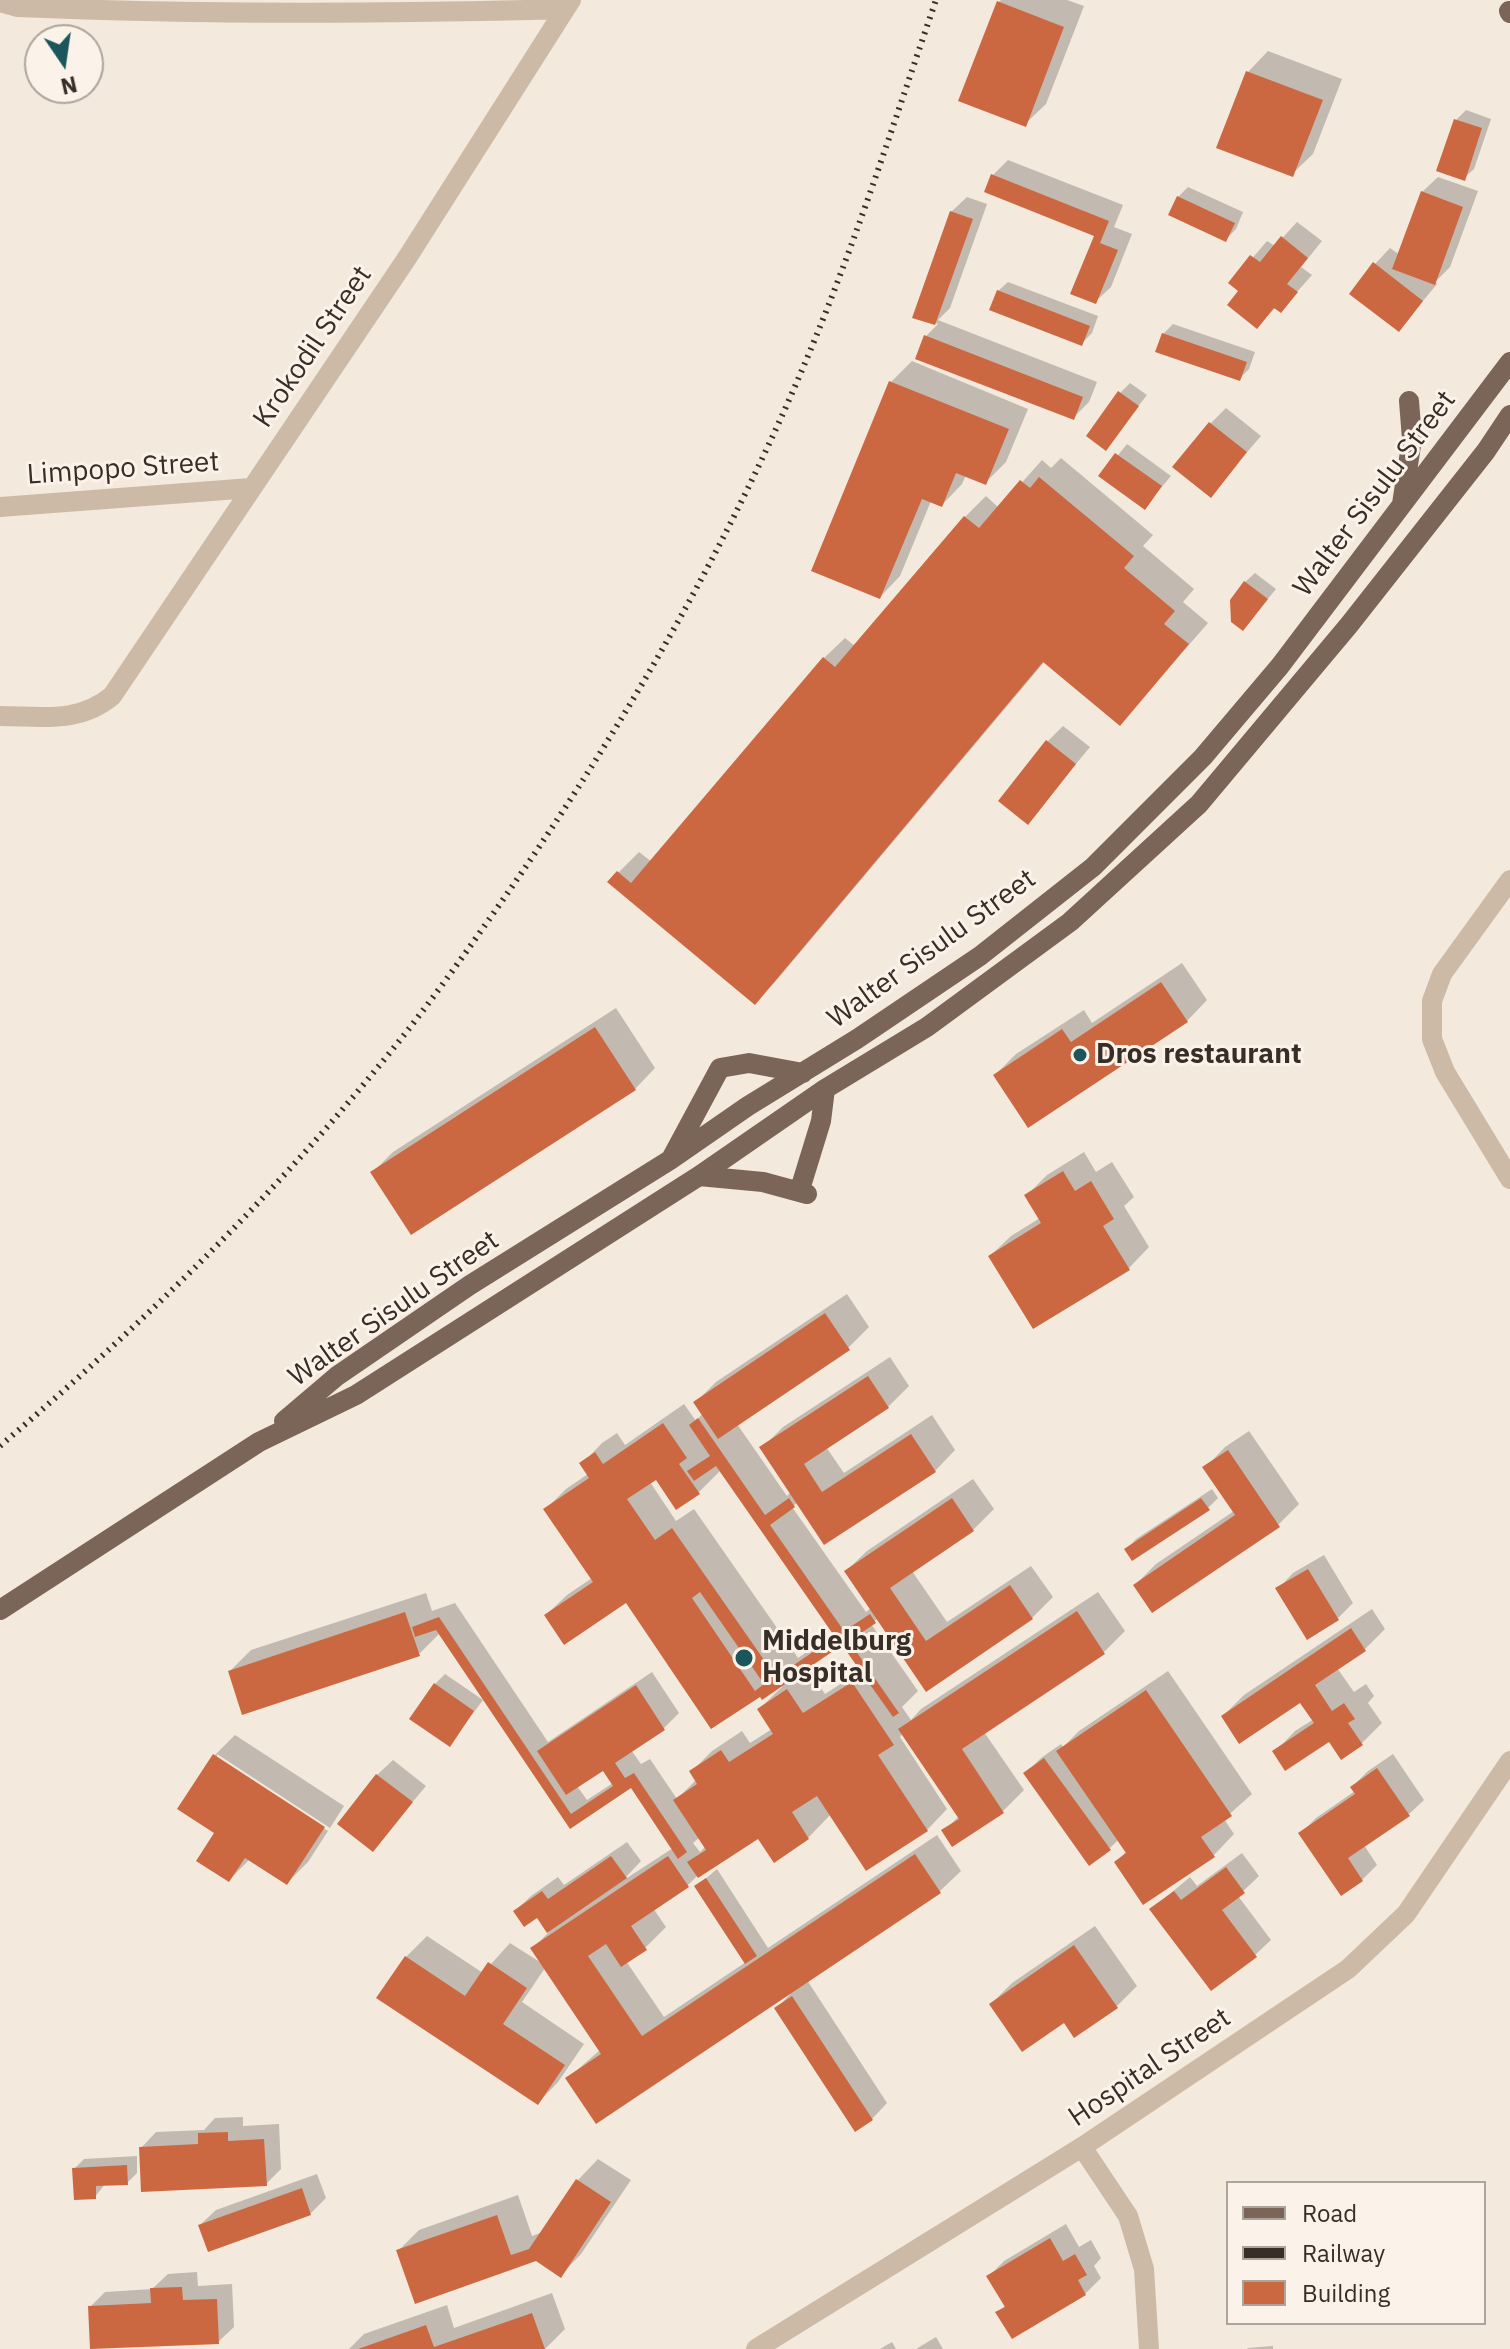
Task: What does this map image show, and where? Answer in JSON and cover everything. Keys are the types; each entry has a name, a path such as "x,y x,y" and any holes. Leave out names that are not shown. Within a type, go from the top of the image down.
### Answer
{"main road":[{"name":"Walter Sisulu Street","path":"0,1610 259,1442 349,1368 470,1285 670,1160 980,956 1093,867 1203,757 1280,666 1510,362"},
{"path":"1402,508 1412,439 1409,401"},
{"name":"Walter Sisulu Street","path":"259,1442 356,1395 699,1176 825,1089 927,1027 1070,922 1199,804 1349,625 1486,451 1510,415"},
{"path":"670,1160 720,1068 749,1063 803,1073"},
{"path":"699,1176 763,1182 804,1190 821,1121 825,1089"}],"street":[{"path":"0,2 18,7 129,12 381,14 568,4"},
{"name":"Krokodil Street","path":"0,716 73,716 86,713 112,696 407,258 568,4"},
{"name":"Limpopo Street","path":"0,507 251,488"},
{"path":"1510,880 1442,974 1432,1001 1432,1039 1445,1072 1510,1179"},
{"name":"Hospital Street","path":"756,2349 1082,2147 1348,1969 1406,1914 1510,1761"},
{"path":"1082,2147 1128,2216 1144,2269 1149,2349"}],"building":[{"path":"997,1 1064,27 1026,127 958,101"},
{"path":"1246,71 1323,100 1293,177 1216,148"},
{"path":"1454,119 1482,128 1465,181 1436,171"},
{"path":"991,174 1109,221 1100,243 1118,250 1096,304 1070,294 1094,236 984,192"},
{"path":"1421,191 1463,207 1435,285 1392,269"},
{"path":"1177,196 1235,223 1226,242 1168,215"},
{"path":"950,211 973,219 935,325 912,318"},
{"path":"1281,236 1308,258 1287,284 1298,292 1281,313 1274,308 1257,329 1227,305 1238,291 1228,283 1250,255 1260,262"},
{"path":"1373,262 1423,301 1399,332 1349,294"},
{"path":"997,290 1090,326 1082,346 989,310"},
{"path":"1162,333 1247,362 1240,381 1155,352"},
{"path":"924,335 1083,397 1074,420 915,359"},
{"path":"889,381 1009,429 986,485 956,473 942,507 922,499 880,599 811,571"},
{"path":"1118,391 1139,406 1106,451 1086,436"},
{"path":"1209,422 1247,452 1211,498 1172,467"},
{"path":"1115,453 1162,486 1145,510 1098,476"},
{"path":"1039,477 1134,556 1124,568 1175,611 1164,624 1189,644 1120,726 1043,662 755,1005 607,882 617,871 631,883 823,657 835,667 964,516 979,528 1020,480 1030,488"},
{"path":"1244,581 1268,599 1243,631 1231,622 1230,600"},
{"path":"1046,740 1076,764 1028,825 998,801"},
{"path":"1161,982 1188,1022 1028,1128 993,1075 1062,1029 1071,1042"},
{"path":"595,1027 636,1090 411,1235 370,1172"},
{"path":"1063,1171 1075,1191 1091,1181 1114,1219 1103,1226 1130,1270 1033,1329 988,1256 1041,1223 1024,1195"},
{"path":"825,1313 850,1350 718,1439 693,1402"},
{"path":"868,1376 889,1408 804,1464 822,1492 911,1434 936,1472 824,1545 759,1447"},
{"path":"698,1418 765,1515 789,1498 795,1507 770,1525 844,1631 870,1614 876,1623 849,1641 899,1713 893,1717 842,1645 762,1700 760,1697 711,1729 626,1603 564,1645 544,1615 593,1582 543,1509 589,1478 579,1463 595,1452 603,1464 663,1423 687,1458 679,1464 700,1494 676,1510 656,1480 627,1499 655,1540 672,1528 776,1677 835,1637 716,1466 694,1481 687,1471 710,1456 689,1425","holes":["700,1592 764,1684 755,1691 692,1598"]},
{"path":"1228,1450 1280,1527 1152,1613 1133,1585 1235,1515 1202,1467"},
{"path":"952,1498 974,1531 890,1588 926,1641 1010,1585 1033,1619 926,1692 844,1571"},
{"path":"1201,1498 1210,1510 1132,1561 1124,1549"},
{"path":"1308,1569 1339,1620 1307,1640 1275,1588"},
{"path":"1077,1611 1105,1654 962,1749 1004,1813 952,1847 941,1830 959,1819 898,1729"},
{"path":"405,1612 420,1656 242,1715 228,1671"},
{"path":"439,1617 571,1814 613,1786 603,1771 566,1795 537,1751 636,1685 665,1730 615,1763 625,1778 634,1773 687,1852 678,1859 631,1788 570,1829 436,1630 415,1637 412,1627"},
{"path":"1351,1628 1366,1651 1315,1685 1332,1711 1344,1703 1355,1719 1348,1723 1363,1745 1341,1760 1329,1742 1285,1771 1272,1751 1314,1723 1300,1703 1239,1744 1221,1716"},
{"path":"852,1682 894,1745 878,1755 928,1831 866,1871 817,1796 792,1812 809,1839 774,1863 758,1839 698,1878 687,1862 706,1850 673,1800 697,1784 689,1771 721,1750 729,1762 773,1734 757,1709 787,1689 803,1713"},
{"path":"434,1683 474,1711 450,1747 409,1719"},
{"path":"1146,1690 1232,1816 1201,1837 1215,1857 1143,1905 1114,1862 1126,1853 1056,1751"},
{"path":"213,1754 325,1827 287,1885 245,1858 229,1882 196,1861 214,1833 177,1809"},
{"path":"1044,1758 1111,1850 1089,1866 1023,1773"},
{"path":"1377,1768 1410,1816 1348,1858 1363,1881 1341,1896 1298,1833 1355,1794 1350,1787"},
{"path":"376,1774 413,1802 373,1852 337,1824"},
{"path":"915,1854 941,1893 596,2124 565,2078 601,2054 530,1948 668,1856 689,1887 631,1926 647,1950 621,1967 606,1944 588,1956 642,2036"},
{"path":"611,1856 627,1878 547,1933 537,1918 524,1927 513,1911 542,1891 548,1899"},
{"path":"1226,1867 1245,1893 1222,1910 1257,1957 1211,1991 1149,1909 1174,1891 1181,1900"},
{"path":"706,1878 757,1956 745,1964 694,1886"},
{"path":"1074,1945 1118,2008 1074,2038 1064,2023 1022,2052 989,2004"},
{"path":"405,1956 465,1996 488,1962 527,1988 503,2024 565,2065 538,2105 376,1998"},
{"path":"792,1996 873,2120 855,2132 774,2008"},
{"path":"228,2132 228,2141 264,2139 267,2186 141,2192 139,2147 198,2144 198,2133"},
{"path":"127,2165 128,2185 96,2186 96,2199 74,2200 72,2168"},
{"path":"576,2179 611,2202 561,2278 536,2261 415,2304 396,2250 497,2215 511,2255 529,2249"},
{"path":"302,2188 311,2215 208,2252 198,2225"},
{"path":"1050,2238 1063,2261 1075,2254 1087,2275 1078,2280 1086,2295 1012,2339 995,2312 1005,2307 986,2276"},
{"path":"182,2287 183,2300 217,2299 219,2344 90,2349 88,2306 151,2303 150,2288"},
{"path":"532,2313 545,2349 358,2349 426,2325 434,2347"}],"railway":[{"path":"0,1446 101,1357 198,1265 335,1118 445,980 593,765 707,568 774,433 841,274 936,0"}],"place":[{"name":"Dros restaurant","path":"1080,1055"},
{"name":"Middelburg Hospital","path":"744,1658"}]}
